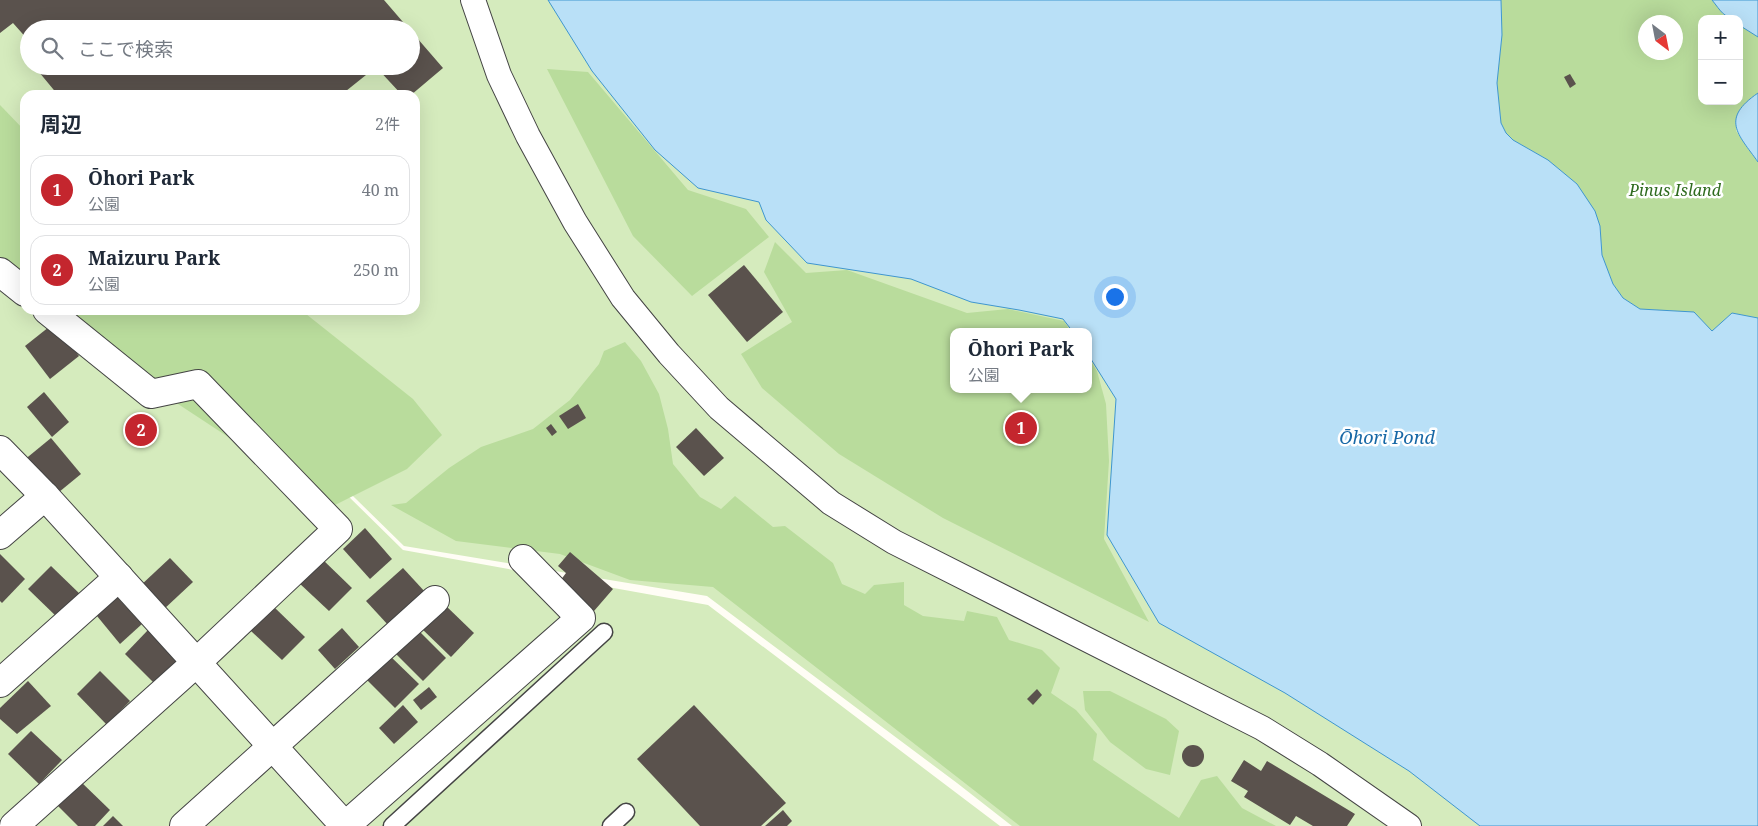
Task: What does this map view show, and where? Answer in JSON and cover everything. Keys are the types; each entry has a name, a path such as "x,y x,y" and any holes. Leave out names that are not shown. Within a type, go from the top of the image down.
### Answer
{"street":[{"path":"473,0 499,75 528,136 575,222 623,298 669,354 719,408 831,503 894,542 1262,728 1320,764 1409,826"},
{"path":"0,272 20,288"},
{"path":"14,826 197,662 338,529 198,384 151,394 53,315"},
{"path":"0,450 45,496 345,826 581,618 524,559"},
{"path":"0,535 45,496"},
{"path":"0,683 119,577"},
{"path":"184,826 435,600"}],"lane":[{"path":"392,826 604,632"},
{"path":"611,826 626,812"}],"green space":[{"path":"0,0 1758,0 1758,826 1012,826 707,596 404,546 168,315 420,315 420,90 20,90 20,169 0,150"},
{"name":"Pinus Island","path":"1501,0 1712,0 1724,15 1698,15 1698,105 1743,105 1743,28 1758,37 1758,93 1749,100 1738,114 1736,131 1758,162 1758,318 1732,313 1712,331 1693,312 1640,309 1623,298 1613,284 1602,255 1600,226 1577,184 1548,160 1513,140 1506,133 1501,123 1497,83 1502,35"},
{"path":"547,69 588,72 688,190 746,209 769,237 692,296 633,236"},
{"path":"0,105 20,126 20,280 0,264"},
{"path":"0,154 20,174 20,315 164,315 403,550 708,605 1000,826 0,826"},
{"path":"775,242 806,273 847,270 967,313 1008,309 1064,321 1068,328 950,328 950,393 1092,393 1092,363 1097,371 1106,404 1109,461 1104,539 1149,622 943,518 839,454 762,388 741,354 792,322 764,272"},
{"path":"62,315 307,315 413,399 442,435 407,469 333,506 137,377"},
{"path":"625,342 641,361 659,394 668,429 673,464 700,497 721,509 735,496 773,527 785,526 833,563 842,584 865,594 874,585 904,582 904,605 923,616 964,621 967,611 997,617 1009,640 1042,650 1060,668 1051,693 1076,710 1097,734 1093,760 1179,818 1201,780 1217,776 1242,808 1276,826 1020,826 713,587 630,580 560,554 456,541 391,505 406,503 449,468 481,447 533,429 570,400 599,364 604,351"},
{"path":"1083,691 1110,691 1166,719 1179,731 1170,775 1146,769 1110,742 1085,710"}],"water":[{"name":"Ōhori Pond","path":"548,0 1501,0 1502,35 1497,83 1501,123 1506,133 1513,140 1548,160 1577,184 1595,211 1600,226 1602,255 1613,284 1623,298 1640,309 1694,312 1712,331 1732,313 1758,318 1758,826 1480,826 1409,771 1285,693 1159,623 1107,535 1116,399 1092,361 1092,328 1070,328 1063,319 971,302 911,279 807,263 766,220 759,202 698,188 655,150 592,71"},
{"path":"1712,0 1758,0 1758,37 1743,28 1743,15 1723,14"},
{"path":"1758,93 1758,162 1739,135 1736,119 1746,102"}],"building":[{"path":"0,0 384,0 401,20 20,20 20,31 13,23 0,33"},
{"path":"420,41 443,68 417,90 397,90 383,75 420,75"},
{"path":"1570,74 1576,84 1570,88 1564,77"},
{"path":"41,75 366,75 347,90 54,90"},
{"path":"744,265 783,312 747,342 708,295"},
{"path":"54,323 79,356 50,379 25,346"},
{"path":"44,392 69,422 52,437 27,407"},
{"path":"578,404 586,418 568,429 559,416"},
{"path":"551,424 557,432 552,436 546,428"},
{"path":"696,428 724,458 704,476 676,447"},
{"path":"51,438 81,474 53,497 23,461"},
{"path":"365,528 392,559 370,579 343,549"},
{"path":"570,552 613,589 594,611 560,581 566,573 558,566"},
{"path":"0,554 25,579 2,603 0,601"},
{"path":"170,558 193,582 163,610 140,586"},
{"path":"321,558 352,588 329,611 298,582"},
{"path":"51,566 82,596 59,619 28,589"},
{"path":"403,568 426,593 389,626 366,601"},
{"path":"117,597 142,624 120,644 97,616"},
{"path":"444,604 474,633 451,657 420,627"},
{"path":"274,607 305,637 282,660 251,631"},
{"path":"342,628 359,647 335,669 318,650"},
{"path":"416,628 446,658 423,681 393,651"},
{"path":"148,630 179,660 155,684 125,654"},
{"path":"388,654 419,684 395,708 365,678"},
{"path":"100,671 130,701 107,725 77,694"},
{"path":"28,681 51,706 17,734 0,719 0,708"},
{"path":"429,687 437,697 421,710 413,700"},
{"path":"1037,689 1042,695 1033,705 1027,699"},
{"path":"403,705 418,722 394,744 379,728"},
{"path":"694,705 786,803 761,826 700,826 637,759"},
{"path":"31,731 62,760 39,784 8,754"},
{"path":"1193,745 1201,748 1204,756 1201,764 1193,767 1185,764 1182,756 1185,748"},
{"path":"1244,760 1261,771 1267,761 1355,814 1347,826 1313,826 1296,816 1290,825 1244,797 1248,791 1231,781"},
{"path":"79,780 110,810 95,826 78,826 56,804"},
{"path":"783,810 792,821 787,826 765,826"},
{"path":"113,816 123,826 103,826"}],"place":[{"name":"Ōhori Park","path":"1021,428"},
{"name":"Maizuru Park","path":"141,430"}]}
